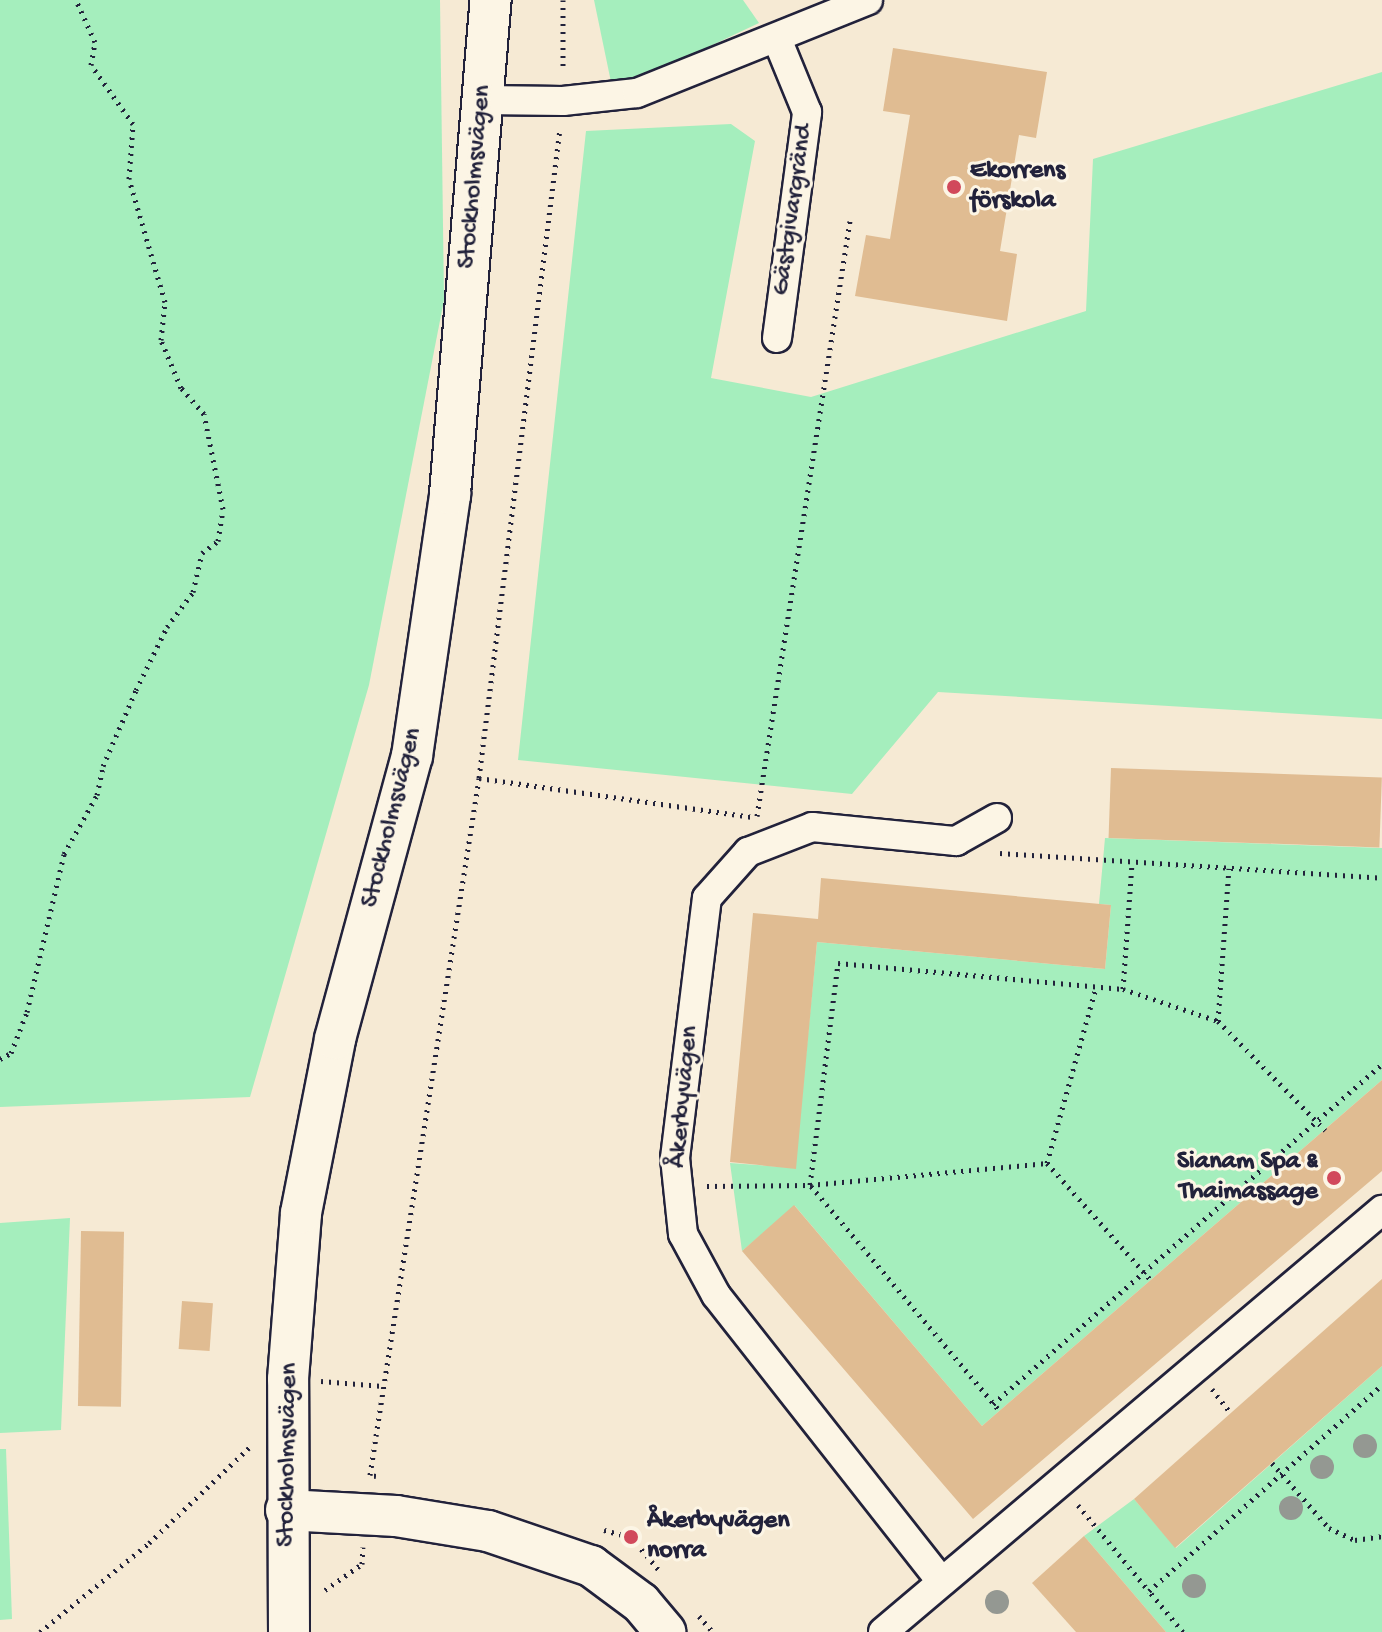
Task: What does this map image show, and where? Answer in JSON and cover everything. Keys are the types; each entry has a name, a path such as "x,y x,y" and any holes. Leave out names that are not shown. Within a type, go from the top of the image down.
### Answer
{"main road":[{"name":"Stockholmsvägen","path":"289,1632 286,1510 288,1379 301,1213 335,1039 412,756 450,494 491,0"},
{"path":"286,1510 365,1515 488,1531 591,1566 641,1603 665,1632"}],"street":[{"path":"482,100 563,101 637,93 868,0"},
{"name":"Gästgivargränd","path":"777,39 807,112 777,338"},
{"path":"956,841 997,818"},
{"name":"Åkerbyvägen","path":"941,1581 716,1295 683,1234 675,1158 707,898 748,852 812,827 956,841"},
{"path":"883,1632 1382,1210"}],"path":[{"path":"0,1059 11,1053 27,1012 64,854 97,795 103,766 167,627 193,592 202,553 218,541 223,509 204,414 181,388 161,340 165,302 129,179 133,124 91,65 95,42 76,0"},
{"path":"376,1436 479,778 563,101 563,0"},
{"path":"756,817 850,221"},
{"path":"479,778 756,817 775,841"},
{"path":"956,841 985,851 1382,878"},
{"path":"1123,989 1132,862"},
{"path":"1218,1021 1229,868"},
{"path":"1000,1411 810,1185 838,963 1123,989 1218,1021 1325,1130"},
{"path":"1047,1163 1096,987"},
{"path":"993,1404 1382,1064"},
{"path":"678,1186 810,1185 1047,1163"},
{"path":"1047,1163 1151,1280"},
{"path":"288,1379 383,1386"},
{"path":"1149,1591 1382,1385"},
{"path":"40,1632 149,1543 254,1443"},
{"path":"1272,1463 1329,1528 1355,1540 1382,1536"},
{"path":"316,1596 362,1564 370,1475"},
{"path":"1059,1482 1183,1632"}],"green space":[{"path":"0,0 440,0 444,300 369,685 250,1097 0,1107"},
{"path":"594,0 743,0 759,23 655,72 611,82"},
{"path":"1382,72 1382,719 938,692 852,794 518,760 586,131 731,124 755,141 711,378 811,397 1086,311 1093,159"},
{"path":"1105,838 1382,848 1382,1080 982,1426 795,1206 742,1251 730,1163 795,1168 817,942 1105,969 1111,905 1099,904"},
{"path":"70,1218 61,1430 0,1433 0,1223"},
{"path":"1382,1366 1382,1632 1166,1632 1084,1536 1134,1499 1176,1548"},
{"path":"0,1449 6,1449 12,1619 0,1620"}],"building":[{"name":"Ekorrens förskola","path":"893,48 1047,72 1036,138 1019,135 1000,251 1017,254 1007,321 855,296 866,235 890,239 910,115 883,111"},
{"path":"1111,768 1382,777 1379,847 1109,838"},
{"path":"821,878 1111,905 1105,969 817,942 796,1169 730,1162 753,913 818,919"},
{"path":"1382,1080 1382,1171 973,1519 742,1251 794,1205 982,1426"},
{"path":"81,1231 124,1232 121,1407 78,1406"},
{"path":"1382,1279 1382,1366 1175,1548 1134,1499"},
{"path":"182,1301 213,1303 210,1351 179,1349"},
{"path":"1084,1536 1166,1632 1076,1632 1032,1583"}],"place":[{"name":"Ekorrens förskola","path":"954,187"},
{"name":"Sianam Spa & Thaimassage","path":"1334,1178"},
{"name":"Åkerbyvägen norra","path":"631,1537"}]}
